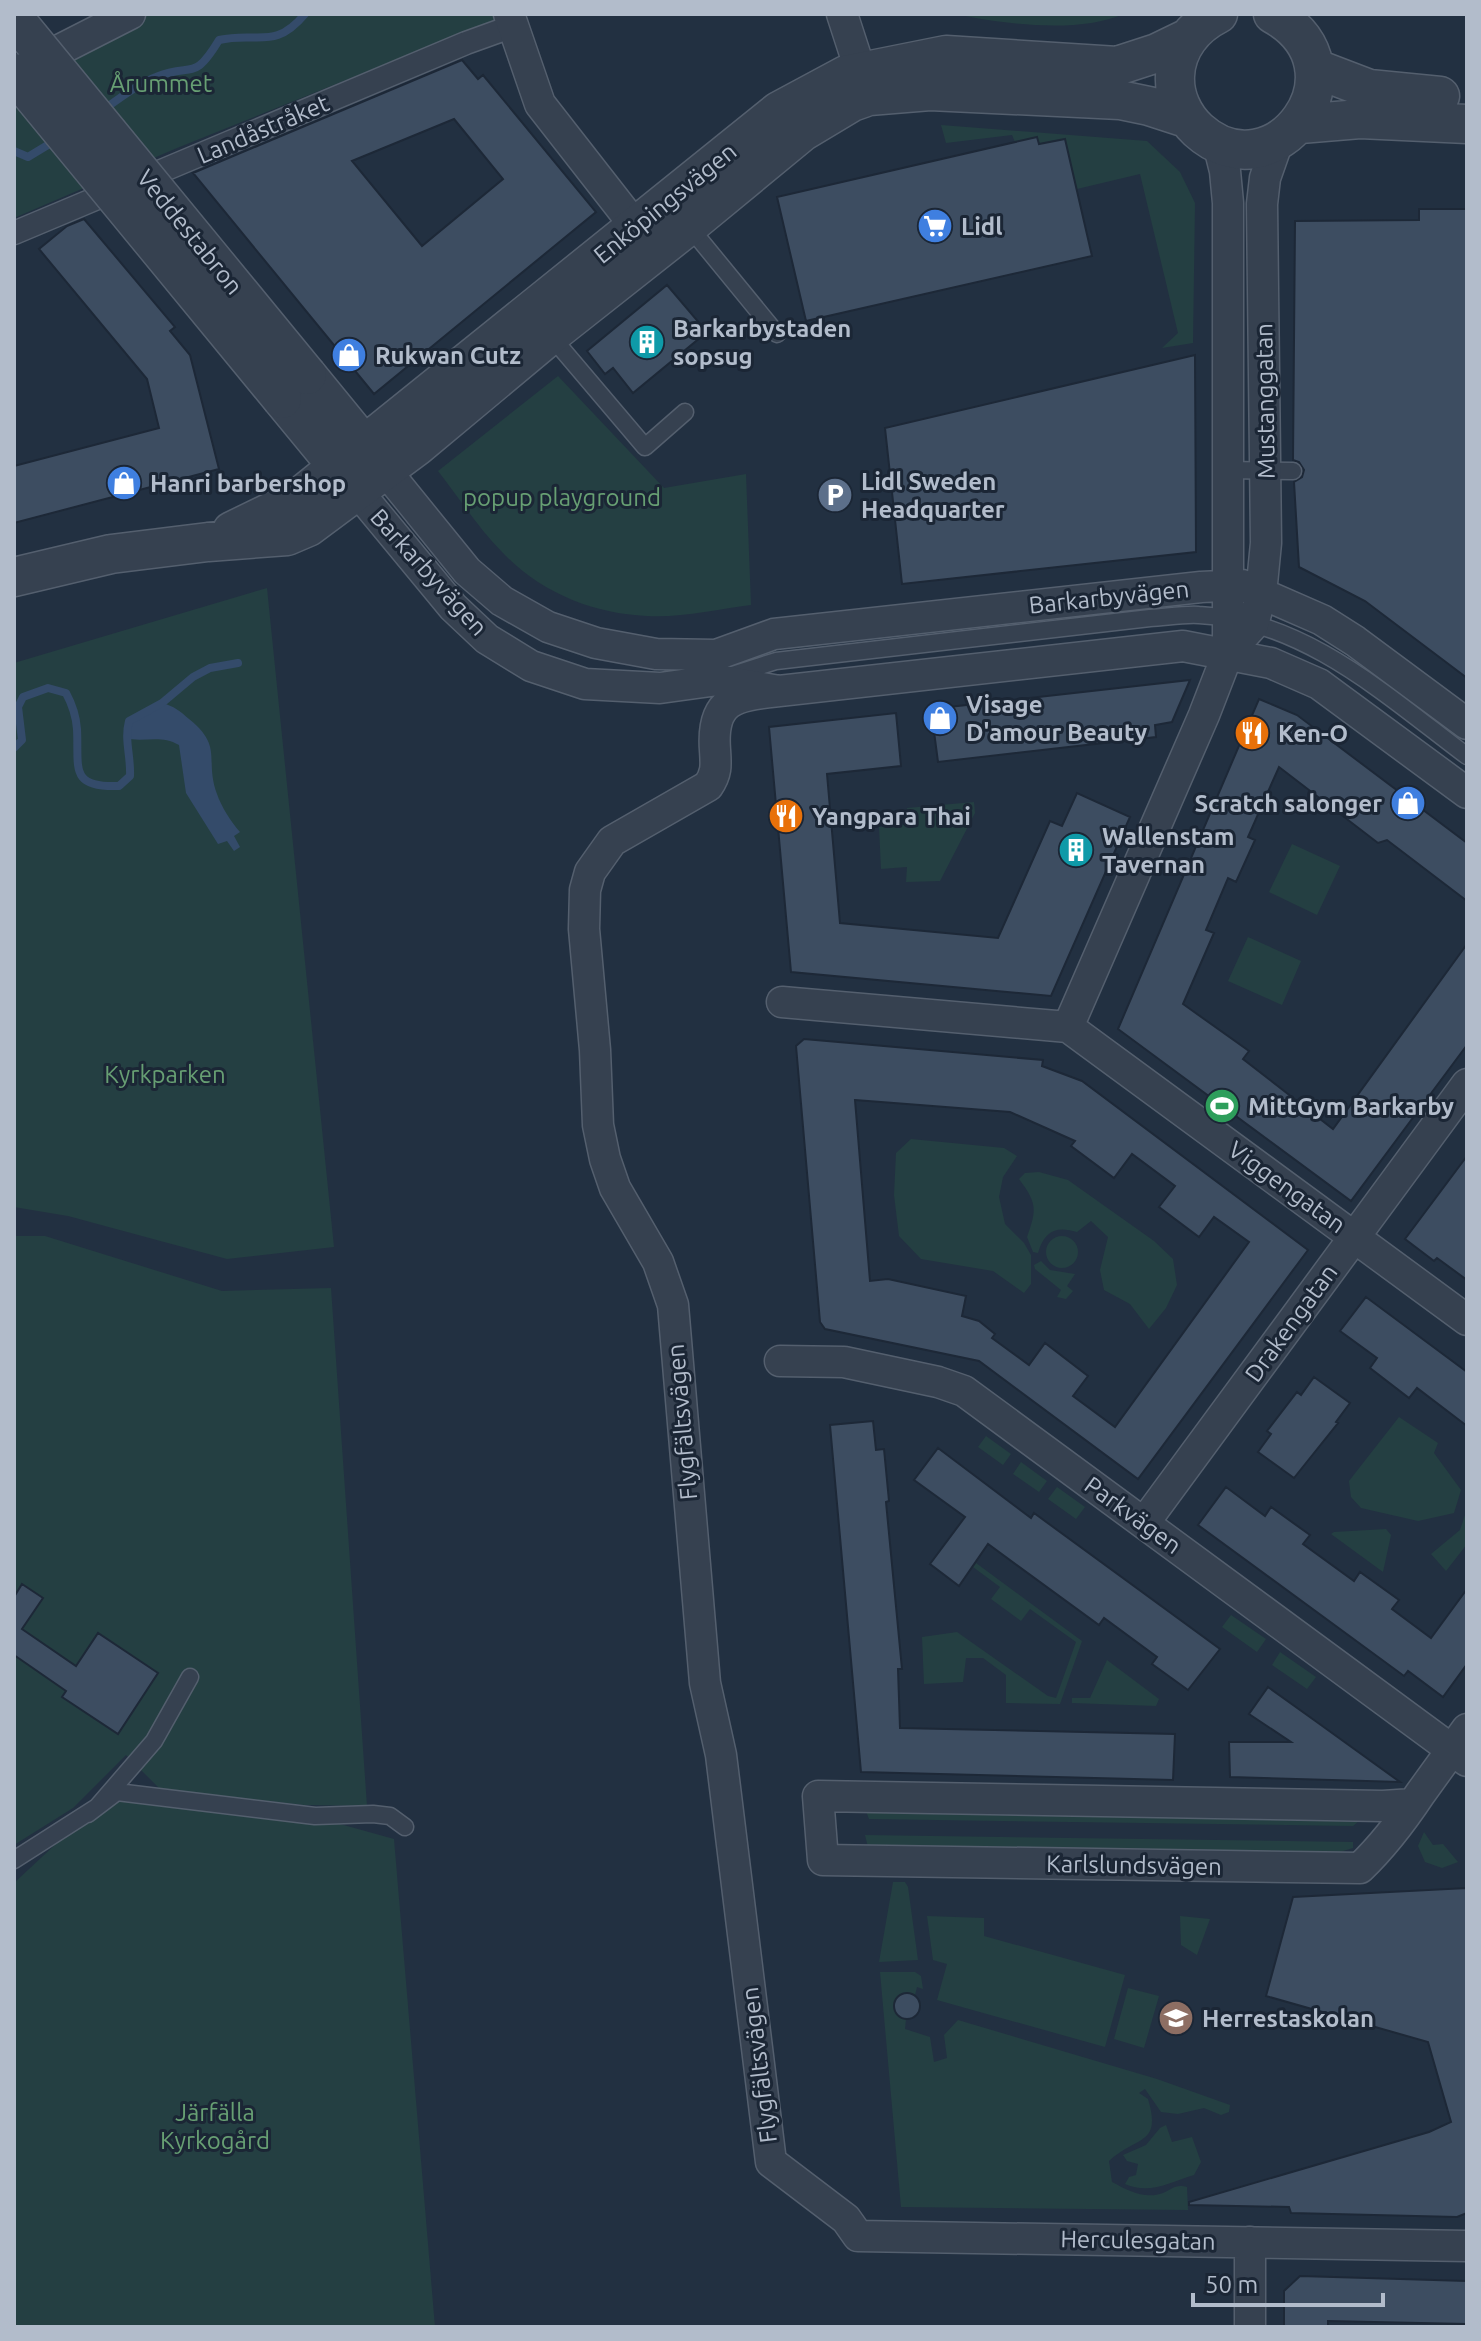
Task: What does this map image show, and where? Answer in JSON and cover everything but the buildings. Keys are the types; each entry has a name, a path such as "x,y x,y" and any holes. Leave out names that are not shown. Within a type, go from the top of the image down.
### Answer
{"street":[{"path":"14,73 130,14"},
{"path":"842,14 865,84"},
{"path":"1280,16 1304,40 1314,68 1313,98 1289,132"},
{"name":"Veddestabron","path":"14,18 361,469"},
{"path":"511,20 540,104 636,227"},
{"name":"Landåstråket","path":"14,233 452,48 511,20"},
{"path":"1204,22 1181,50 1175,76 1179,103 1186,118 1205,136 1218,143 1242,149 1254,148 1289,132 1360,119 1467,124"},
{"name":"Enköpingsvägen","path":"865,84 946,55 1117,66 1157,53 1204,22"},
{"path":"1314,68 1369,89 1467,98"},
{"name":"Veddestabron","path":"14,73 295,387"},
{"name":"Enköpingsvägen","path":"14,577 111,554 208,542 361,469 417,446 550,335 779,111 846,75 865,84 930,91 1120,100 1186,118"},
{"name":"Mustanggatan","path":"1068,1027 1198,729 1240,622 1261,594 1266,543 1280,470 1262,204 1265,178 1289,132"},
{"name":"Mustanggatan","path":"1218,143 1228,203 1227,585 1240,622"},
{"name":"Enköpingsvägen","path":"361,469 636,227 678,213"},
{"name":"Barkarbyvägen","path":"361,469 502,601 569,637 777,676 1183,646 1228,653 1271,663 1319,684 1467,793"},
{"name":"Barkarbyvägen","path":"361,469 453,607 487,639 531,666 585,684 660,688 717,667 774,634 1242,585 1322,620 1467,724"},
{"name":"Flygfältsvägen","path":"777,676 749,694 729,700 720,710 715,748 717,760 714,777 708,786 612,841 590,872 585,890 584,929 598,1125 605,1159 615,1188 658,1262 673,1305 705,1683 721,1755 771,2162 846,2219 858,2236"},
{"path":"782,1002 1068,1027"},
{"name":"Viggengatan","path":"1068,1027 1467,1320"},
{"name":"Drakengatan","path":"1144,1523 1467,1084"},
{"name":"Parkvägen","path":"780,1361 844,1362 938,1382 964,1391 1144,1523 1462,1746"},
{"name":"Karlslundsvägen","path":"1413,1804 1383,1806 818,1796 823,1860 1360,1868 1383,1846 1413,1804 1462,1746"},
{"name":"Herculesgatan","path":"858,2236 1467,2246"},
{"path":"1250,2242 1250,2327"}],"lane":[{"path":"678,213 777,334"},
{"path":"550,335 645,447 685,412"},
{"path":"1228,470 1280,470"},
{"name":"Barkarbyvägen","path":"777,676 1150,618 1197,615 1282,633 1319,651 1363,679 1467,756"},
{"path":"88,1814 154,1741 190,1677"},
{"path":"14,1860 117,1792 315,1816 390,1816 405,1827"}],"green space":[{"name":"Årummet","path":"150,14 500,14 500,18 177,148 14,218 14,84"},
{"path":"956,14 1123,14 1085,24 1040,25"},
{"path":"941,125 1147,141 1180,172 1195,203 1193,343 1162,348 1178,333 1140,174 1077,189 1065,139 1039,144 1015,142 1012,135 946,143"},
{"name":"popup playground","path":"558,376 664,488 746,474 751,605 660,616 607,611 551,590 518,567 486,534 438,471"},
{"name":"Kyrkparken","path":"267,588 334,1247 227,1259 68,1216 14,1207 14,663"},
{"path":"974,802 975,813 940,881 906,882 907,867 881,869 879,827 908,824 907,808"},
{"path":"1292,844 1340,866 1317,915 1269,892"},
{"path":"1248,937 1301,961 1282,1005 1228,981"},
{"path":"911,1139 1004,1148 1017,1156 1003,1177 999,1197 1005,1224 1031,1255 1031,1284 1024,1293 993,1271 921,1259 899,1236 894,1195 896,1153"},
{"path":"1039,1172 1068,1180 1154,1241 1173,1259 1177,1285 1166,1308 1149,1329 1130,1304 1104,1290 1100,1270 1108,1237 1091,1221 1077,1232 1062,1229 1052,1232 1047,1235 1038,1253 1033,1252 1027,1237 1034,1206 1019,1179 1025,1173"},
{"path":"14,1236 45,1236 222,1291 331,1288 367,1806 304,1805 160,1789 126,1755 73,1808 14,1845"},
{"path":"1062,1236 1074,1240 1078,1252 1074,1264 1062,1268 1050,1264 1046,1252 1050,1240"},
{"path":"1041,1261 1050,1270 1075,1274 1067,1286 1073,1291 1066,1299 1057,1297 1061,1290 1035,1269 1034,1265"},
{"path":"1399,1417 1438,1443 1434,1453 1461,1490 1454,1513 1418,1521 1361,1508 1351,1497 1349,1481"},
{"path":"986,1436 1011,1454 1003,1465 978,1447"},
{"path":"1021,1462 1047,1481 1039,1492 1013,1474"},
{"path":"1057,1487 1085,1507 1076,1519 1048,1499"},
{"path":"1467,1509 1467,1544 1446,1571 1431,1554 1460,1530"},
{"path":"1386,1529 1391,1535 1383,1572 1331,1534 1334,1532"},
{"path":"976,1563 1082,1641 1060,1704 1006,1703 1006,1675 983,1658 966,1658 963,1682 924,1684 922,1637 957,1632 1048,1696 1056,1698 1076,1642 1030,1609 1021,1621 991,1599 1000,1587 973,1567"},
{"path":"1231,1615 1266,1639 1257,1652 1222,1627"},
{"path":"1280,1652 1316,1677 1307,1689 1272,1665"},
{"path":"1107,1660 1159,1699 1156,1706 1072,1703 1072,1698 1090,1698"},
{"name":"Järfälla Kyrkogård","path":"123,1798 340,1824 394,1839 435,2327 14,2327 14,1883 88,1814"},
{"path":"864,1806 1366,1815 1353,1826 869,1819"},
{"path":"1424,1832 1433,1845 1443,1844 1458,1862 1442,1868 1425,1862 1418,1846"},
{"path":"865,1835 1353,1842 1353,1848 1330,1855 868,1847"},
{"path":"893,1882 905,1882 908,1887 918,1960 879,1962"},
{"path":"927,1916 984,1918 984,1936 1125,1975 1105,2047 937,2000 947,1964 933,1960"},
{"path":"1180,1916 1210,1919 1197,1955 1181,1945"},
{"path":"880,1972 915,1972 921,1976 923,1989 917,1987 915,1995 902,1995 895,2006 900,2016 906,2019 905,2029 930,2037 934,2062 947,2058 944,2035 958,2020 1157,2079 1230,2105 1229,2112 1221,2115 1204,2108 1178,2114 1161,2112 1145,2089 1139,2093 1148,2099 1152,2125 1149,2132 1109,2161 1112,2182 1136,2193 1156,2195 1177,2187 1187,2187 1188,2210 901,2207"},
{"path":"1128,1988 1159,1996 1144,2048 1114,2039"},
{"path":"1166,2125 1172,2142 1192,2137 1201,2162 1194,2175 1151,2188 1125,2184 1129,2177 1136,2175 1138,2164 1127,2161 1123,2155 1146,2145"}],"water":[{"path":"162,703 173,707 200,729 210,746 217,794 240,832 234,836 240,847 234,851 227,841 218,844 186,793 179,745 159,739 125,738 129,721"}],"waterway":[{"path":"101,111 149,80 197,67 219,40 274,36 294,25 305,14"},
{"path":"14,151 28,157 56,140"},
{"path":"14,748 22,740 18,707 23,697 48,688 66,693 76,719 80,773 92,783 119,786 130,776 129,721 162,703 193,677 210,668 238,663"}],"place":[{"name":"Lidl","path":"935,226"},
{"name":"Barkarbystaden sopsug","path":"647,342"},
{"name":"Rukwan Cutz","path":"349,355"},
{"name":"Hanri barbershop","path":"124,483"},
{"name":"Lidl Sweden Headquarter","path":"835,495"},
{"name":"Visage D'amour Beauty","path":"940,718"},
{"name":"Ken-O","path":"1252,733"},
{"name":"Scratch salonger","path":"1408,803"},
{"name":"Yangpara Thai","path":"786,816"},
{"name":"Wallenstam Tavernan","path":"1076,850"},
{"name":"MittGym Barkarby","path":"1222,1106"},
{"name":"Herrestaskolan","path":"1176,2018"}]}
